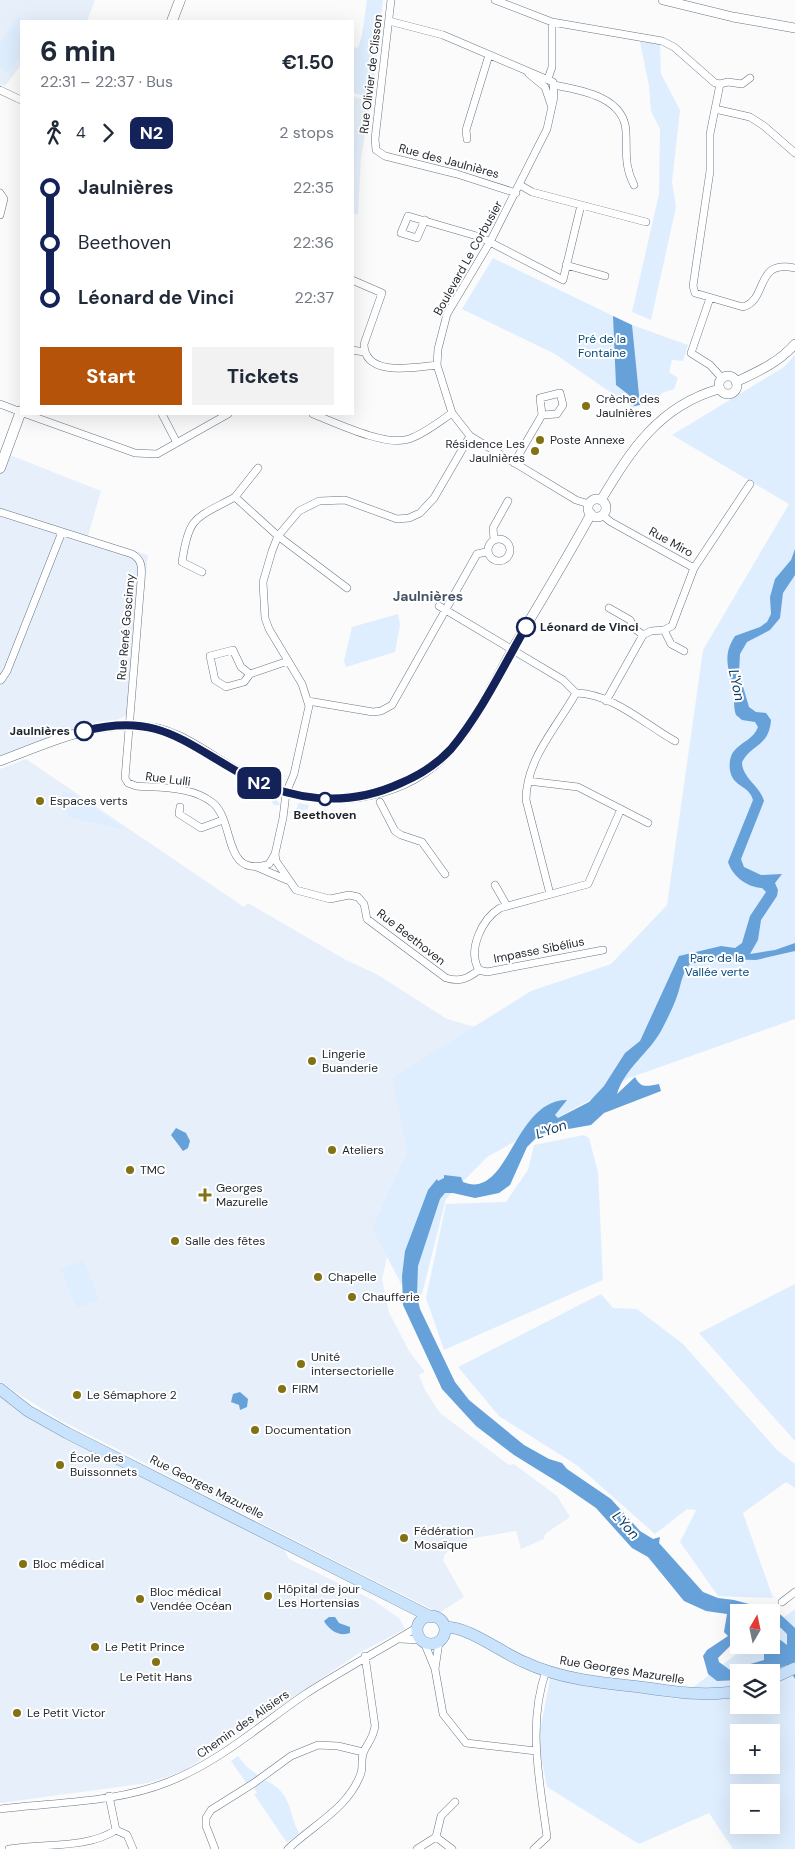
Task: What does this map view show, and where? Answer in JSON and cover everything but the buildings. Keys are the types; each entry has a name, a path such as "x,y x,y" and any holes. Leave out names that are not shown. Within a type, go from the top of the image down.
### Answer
{"main road":[{"path":"172,20 180,0"},
{"path":"0,468 20,415"},
{"name":"Rue Georges Mazurelle","path":"0,1389 28,1411 67,1432 431,1616"},
{"name":"Rue Georges Mazurelle","path":"405,1603 416,1612 419,1625"},
{"path":"431,1616 441,1621 445,1627 440,1641 432,1644 423,1641 419,1625 431,1616"},
{"name":"Rue Georges Mazurelle","path":"445,1627 458,1627 546,1671 602,1682 680,1693 707,1695 730,1692"},
{"name":"Rue Georges Mazurelle","path":"440,1641 457,1636 479,1639"}],"street":[{"name":"Rue Olivier de Clisson","path":"376,150 375,139 391,0"},
{"path":"495,0 552,22 648,37 674,47 715,83 742,84 750,78"},
{"path":"663,0 771,25 795,28"},
{"path":"389,21 444,35 550,83 608,100 616,107 624,120 626,129 626,169 634,185"},
{"name":"Boulevard Le Corbusier","path":"552,22 551,118 516,193 490,242 447,314 438,349 437,365 452,413 470,436 576,500 589,504"},
{"path":"771,25 795,34"},
{"path":"467,139 466,130 489,55"},
{"path":"720,84 710,134 710,168 693,286 695,293 737,307 748,306 768,272 778,267 795,268"},
{"path":"0,90 20,100"},
{"path":"715,109 750,117 764,126 795,153"},
{"name":"Rue des Jaulnières","path":"376,150 386,156 456,174 516,193"},
{"path":"520,185 532,192 646,222"},
{"path":"0,193 4,199 0,215"},
{"path":"425,220 480,237 563,280 581,205"},
{"path":"566,265 605,276"},
{"path":"354,281 382,293 367,333 364,352 369,359 382,366 437,365"},
{"path":"710,298 691,353 710,365 722,378"},
{"path":"736,382 770,366 784,356 795,344"},
{"path":"354,350 364,352"},
{"path":"730,376 736,382 736,390 732,394 724,394 719,388 719,381 722,378 730,376"},
{"path":"601,500 638,442 652,428 674,409 719,388"},
{"path":"0,404 20,412"},
{"path":"316,415 377,437 399,441 415,436 452,413"},
{"path":"29,415 143,455 157,454 218,416"},
{"path":"163,415 177,443"},
{"path":"514,463 542,415"},
{"path":"255,866 269,864 275,854 286,794 294,774 309,713 308,701 288,660 269,629 263,606 266,572 278,536 299,511 311,504 326,499 345,500 397,519 409,518 420,513 434,498 470,436"},
{"path":"202,572 182,562 186,536 195,519 235,497 258,468"},
{"path":"694,568 750,484"},
{"path":"235,497 278,536 347,588"},
{"path":"592,500 601,500 606,508 602,515 595,516 591,514 588,508 589,504 592,500"},
{"path":"494,538 492,528 508,501"},
{"name":"Rue René Goscinny","path":"0,512 132,554 140,560 142,566 141,581 129,724"},
{"path":"0,761 75,734 111,725 129,724 154,728 176,735 240,773 286,794 313,799 357,797 397,785 436,764 464,732 591,514"},
{"name":"Rue Miro","path":"602,515 610,522 694,568 672,626 664,630"},
{"path":"1,680 7,671 62,532"},
{"path":"308,701 373,712 386,708 396,699 478,554 486,552 501,562 506,560 509,555 509,544 502,539 494,538"},
{"path":"486,552 494,538"},
{"path":"439,606 563,680 576,693 588,693 617,704 644,721 648,726 675,741"},
{"path":"609,608 630,620 635,629 643,635"},
{"path":"606,701 643,635 651,631 664,630 671,644 684,651"},
{"path":"250,674 241,667 233,650 210,656 216,680 226,687 244,682 250,674 288,660"},
{"path":"550,894 526,800 528,781 532,767 576,693"},
{"name":"Rue Lulli","path":"129,724 124,770 128,783 136,786 186,790 200,795 216,806 239,862 255,866"},
{"path":"528,781 578,787 648,823"},
{"path":"380,802 396,831 401,835 422,842 446,874"},
{"path":"180,807 179,814 201,828 223,820"},
{"path":"478,970 474,962 474,952 482,926 493,913 507,906 586,885 592,880 621,809"},
{"name":"Rue Beethoven","path":"275,854 276,862 296,890 326,898 354,895 358,897 364,904 367,919 446,978 467,979 478,970"},
{"path":"255,866 288,880"},
{"path":"495,885 507,906"},
{"name":"Impasse Sibélius","path":"478,970 487,972 603,950"},
{"path":"782,1602 795,1592"},
{"name":"Chemin des Alisiers","path":"0,1809 109,1796 145,1790 167,1783 214,1760 304,1696 419,1625"},
{"name":"Chemin des Alisiers","path":"397,1640 423,1641"},
{"path":"423,1641 435,1669 440,1708 466,1743 536,1751"},
{"path":"435,1669 440,1641"},
{"path":"288,1849 330,1815 349,1794 361,1774 363,1752 374,1736 375,1726 371,1683 366,1656"},
{"path":"534,1849 547,1837 536,1751 538,1717 546,1671"},
{"path":"215,1849 206,1826 206,1818 211,1810 254,1783 291,1756 318,1745 338,1746 363,1752"},
{"path":"109,1796 116,1830"},
{"path":"417,1849 436,1837 441,1816 455,1802"},
{"path":"9,1849 86,1843 104,1838 116,1830"},
{"path":"116,1830 127,1835 134,1849"},
{"path":"436,1837 452,1849"}],"shaded area":[{"path":"0,0 95,0 87,20 20,20 20,66 5,86 0,84"},
{"path":"354,97 371,100 361,157 358,215 354,213"},
{"path":"0,451 101,491 88,536 148,555 130,715 0,760"},
{"name":"Georges Mazurelle","path":"26,759 244,907 248,903 346,960 378,975 447,1019 486,1030 396,1219 382,1279 389,1312 409,1351 425,1372 419,1375 425,1390 440,1413 509,1465 514,1464 557,1496 570,1517 545,1534 544,1539 521,1549 516,1531 469,1539 451,1549 445,1554 443,1560 464,1597 439,1613 259,1522 252,1507 245,1514 58,1419 0,1382 0,769"},
{"path":"0,1396 52,1432 283,1547 289,1559 373,1600 399,1618 405,1629 359,1653 184,1771 148,1783 0,1803"}],"green space":[{"path":"367,0 383,0 372,99 354,93 354,47 358,48 362,35"},
{"path":"19,16 25,20 20,20 20,55 8,73 0,67 0,43"},
{"path":"640,42 660,44 661,74 680,110 672,182 676,207 651,320 632,312 659,194 660,129 651,111 649,86"},
{"path":"354,130 359,130 354,172"},
{"name":"Pré de la Fontaine","path":"493,258 632,325 688,345 683,361 672,360 669,372 678,378 674,389 662,393 649,406 640,405 633,408 555,354 462,309"},
{"name":"Parc de la Vallée verte","path":"795,355 795,1019 629,1078 487,1157 446,1199 422,1294 410,1301 372,1228 407,1152 392,1078 531,991 611,964 667,905 703,650 789,504 672,435 784,367"},
{"path":"398,614 400,625 395,652 346,667 344,661 352,627"},
{"path":"258,789 274,795 280,805 274,805 268,796"},
{"path":"61,791 74,794 126,830 70,818 64,809"},
{"path":"298,803 309,805 308,809 289,813 297,808"},
{"path":"584,1135 589,1138 598,1172 603,1280 444,1350 426,1298 446,1204 506,1202 528,1170 534,1145"},
{"path":"84,1260 99,1300 76,1308 61,1269"},
{"path":"795,1284 795,1441 699,1333"},
{"path":"601,1294 613,1308 637,1309 683,1344 777,1450 795,1464 795,1488 786,1482 743,1513 773,1598 718,1596 680,1542 696,1510 687,1509 655,1534 578,1466 499,1416 458,1367"},
{"path":"795,1609 795,1849 733,1849 709,1813 639,1844 547,1787 538,1741 550,1679 678,1699 736,1654 780,1654 780,1620"},
{"path":"238,1756 247,1767 259,1776 247,1784 231,1761"},
{"path":"266,1780 275,1786 286,1798 299,1833 287,1843 254,1794 257,1793 254,1788"}],"water":[{"path":"613,316 632,325 640,405 634,406 629,395 616,385"},
{"name":"L'Yon","path":"795,549 795,575 783,593 780,618 770,630 747,642 740,654 739,673 749,707 756,712 766,713 771,720 770,729 764,740 750,751 742,762 745,773 764,801 741,859 744,867 761,875 782,874 775,883 778,890 777,896 761,920 758,940 750,954 775,950 795,943 795,951 756,960 718,959 690,964 661,1031 625,1076 617,1094 635,1077 642,1085 659,1084 661,1091 604,1113 591,1125 540,1134 527,1147 510,1185 499,1193 475,1198 445,1193 440,1199 418,1266 417,1296 420,1309 455,1382 469,1400 524,1445 549,1459 562,1463 567,1469 611,1499 640,1531 653,1539 660,1537 659,1543 703,1592 718,1598 749,1604 730,1604 730,1646 718,1658 719,1662 730,1670 730,1680 717,1681 708,1674 703,1656 707,1650 728,1636 724,1632 727,1614 706,1611 684,1601 648,1557 632,1548 596,1508 514,1455 476,1426 442,1389 403,1305 402,1276 405,1251 428,1190 437,1179 438,1181 444,1178 444,1175 461,1177 463,1182 478,1184 491,1177 502,1164 534,1115 549,1104 567,1100 555,1115 558,1118 589,1102 604,1086 625,1053 640,1041 679,956 721,946 735,948 742,943 750,916 766,892 762,888 751,886 737,877 728,862 753,800 748,791 733,778 730,762 734,751 754,735 758,727 755,722 742,720 736,715 727,657 728,650 735,636 760,627 767,622 771,614 770,597 775,579 791,560"},
{"path":"176,1128 186,1133 190,1141 188,1148 183,1151 171,1135"},
{"path":"240,1392 248,1399 247,1407 240,1410 239,1405 231,1402 233,1394"},
{"path":"780,1614 795,1628 795,1679 787,1665 780,1668 780,1664 750,1664 764,1660 764,1654 780,1654 780,1640 787,1645 787,1634 780,1628"},
{"path":"329,1617 335,1617 339,1623 350,1627 350,1633 342,1634 332,1630 324,1621"}],"bus line":[{"name":"N2","path":"84,731 111,725 129,724 169,732 240,773 286,794 313,799 336,800 376,793 415,777 436,764 450,750 464,732 526,627"}],"place":[{"name":"Crèche des Jaulnières","path":"586,406"},
{"name":"Poste Annexe","path":"540,440"},
{"name":"Résidence Les Jaulnières","path":"535,451"},
{"name":"Léonard de Vinci","path":"526,627"},
{"name":"Jaulnières","path":"84,731"},
{"name":"Beethoven","path":"325,799"},
{"name":"Espaces verts","path":"40,801"},
{"name":"Lingerie Buanderie","path":"312,1061"},
{"name":"Ateliers","path":"332,1150"},
{"name":"TMC","path":"130,1170"},
{"name":"Georges Mazurelle","path":"205,1195"},
{"name":"Salle des fêtes","path":"175,1241"},
{"name":"Chapelle","path":"318,1277"},
{"name":"Chaufferie","path":"352,1297"},
{"name":"Unité intersectorielle","path":"301,1364"},
{"name":"FIRM","path":"282,1389"},
{"name":"Le Sémaphore 2","path":"77,1395"},
{"name":"Documentation","path":"255,1430"},
{"name":"École des Buissonnets","path":"60,1465"},
{"name":"Fédération Mosaïque","path":"404,1538"},
{"name":"Bloc médical","path":"23,1564"},
{"name":"Hôpital de jour Les Hortensias","path":"268,1596"},
{"name":"Bloc médical Vendée Océan","path":"140,1599"},
{"name":"Le Petit Prince","path":"95,1647"},
{"name":"Le Petit Hans","path":"156,1662"},
{"name":"Le Petit Victor","path":"17,1713"}],"district":[{"name":"Jaulnières","path":"428,596"}]}
